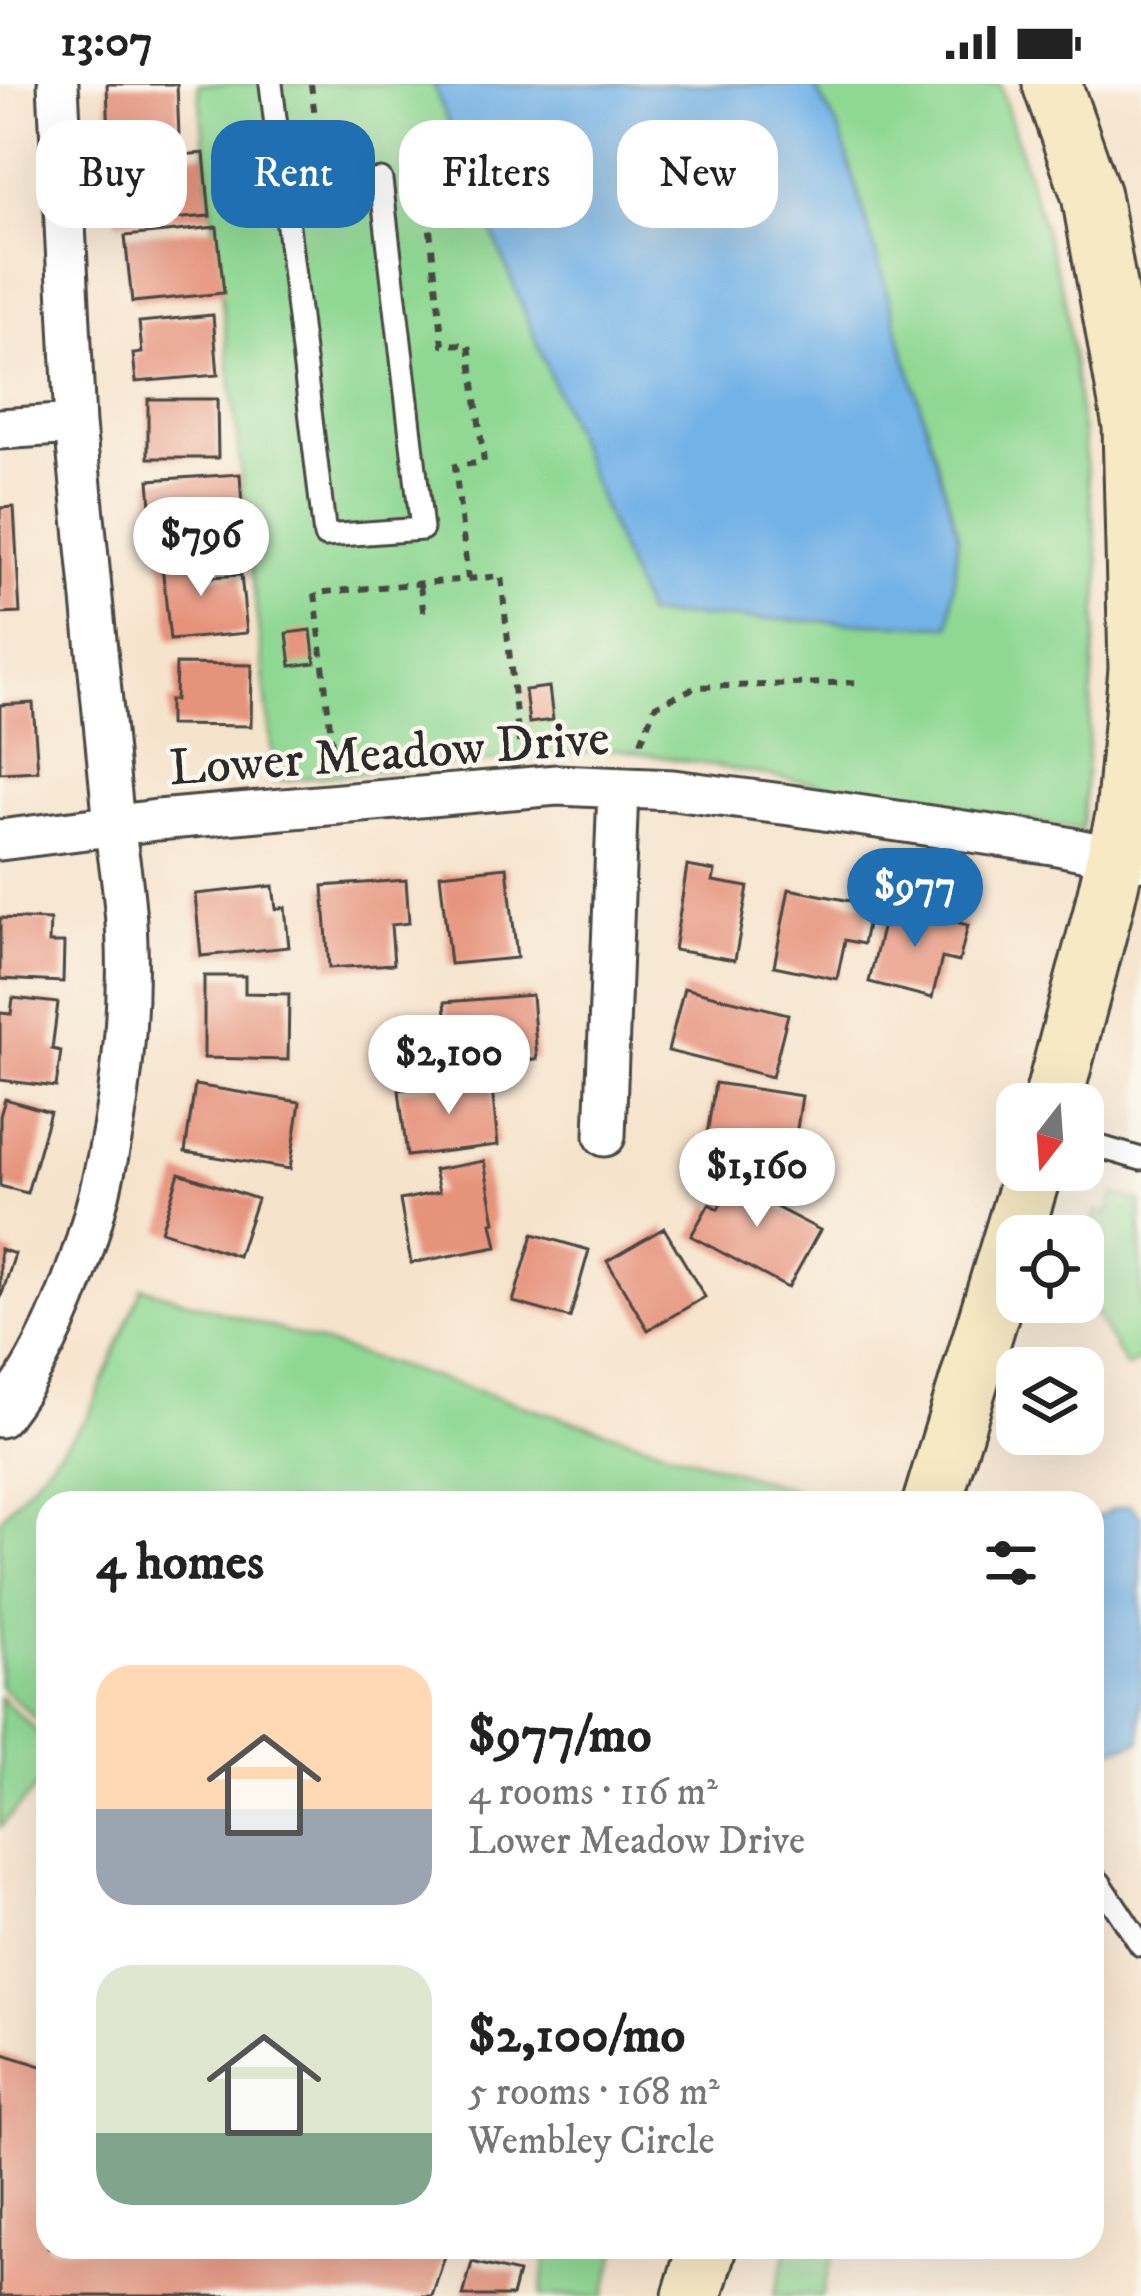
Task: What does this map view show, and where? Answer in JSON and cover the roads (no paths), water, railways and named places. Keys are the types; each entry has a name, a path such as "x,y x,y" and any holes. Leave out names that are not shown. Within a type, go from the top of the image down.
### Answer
{"main road":[{"path":"1052,84 1091,194 1132,426 1138,669 1125,816 1128,860 1059,1083"},
{"path":"936,1491 1027,1191"},
{"path":"692,2296 703,2259"}],"street":[{"path":"0,1417 36,1364 69,1292 86,1238 112,1128 126,1008 124,886 75,424 58,84"},
{"path":"0,429 75,424"},
{"name":"Lower Meadow Drive","path":"0,840 114,825 557,785 673,790 790,805 1128,860"},
{"path":"605,1136 618,789"}],"lane":[{"path":"271,84 275,120"},
{"path":"381,180 422,529 325,536 284,195 381,180"},
{"path":"1104,1148 1141,1159"},
{"path":"1104,1888 1141,1945"}],"water":[{"path":"433,84 813,84 840,131 958,534 950,626 646,615 491,228 593,228 593,120 447,120"},
{"path":"1130,1505 1141,1516 1141,1741 1104,1752 1104,1514"}]}
